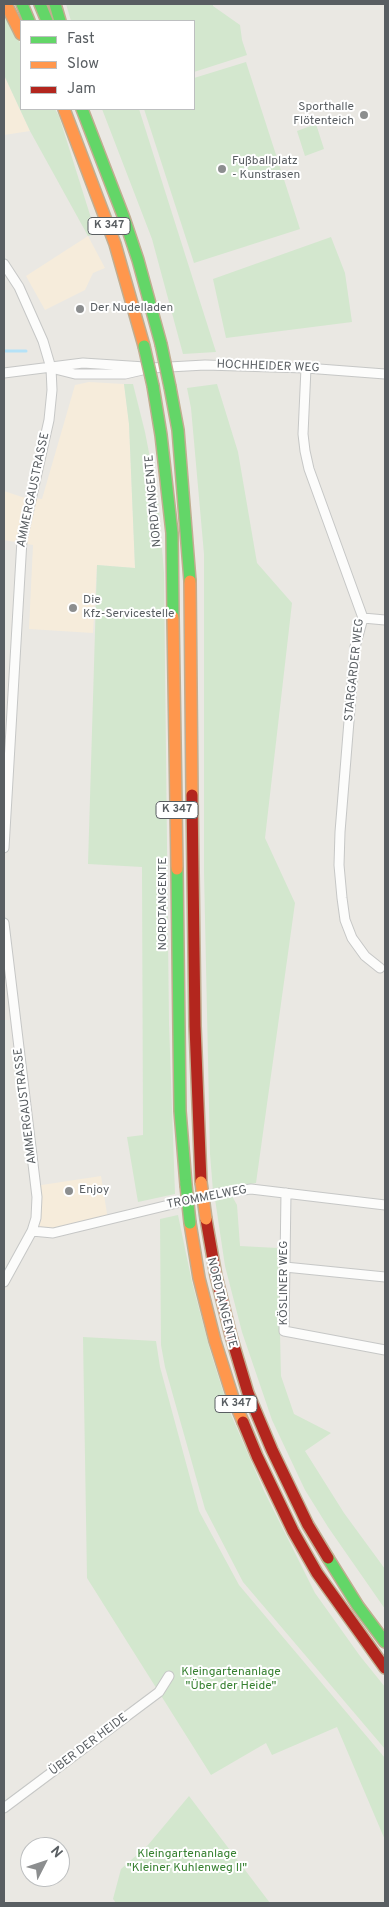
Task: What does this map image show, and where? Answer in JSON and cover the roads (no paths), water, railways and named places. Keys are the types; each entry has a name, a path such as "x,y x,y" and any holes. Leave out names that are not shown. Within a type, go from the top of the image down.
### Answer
{"highway":[{"path":"6,4 20,32"},
{"path":"22,4 29,20"},
{"path":"40,4 47,20"},
{"path":"55,4 60,20"},
{"name":"NORDTANGENTE","path":"64,110 116,244 144,346 161,436 172,533 180,1111 190,1223 199,1278 215,1341 233,1398 257,1456 289,1524 317,1573 385,1668"},
{"name":"NORDTANGENTE","path":"82,110 122,211 138,260 161,344 178,430 190,566 195,1026 201,1182 216,1276 248,1393 272,1450 308,1525 358,1606 385,1642"}],"street":[{"name":"AMMERGAUSTRASSE","path":"4,264 34,318 43,341 51,368 52,390 49,420 22,540 6,765 4,848"},
{"name":"HOCHHEIDER WEG","path":"4,373 51,368 75,374 125,374 151,368 205,365 306,368 385,374"},
{"name":"STARGARDER WEG","path":"306,368 304,434 307,460 363,618 355,647 340,832 339,865 345,920 352,938 365,956 380,968"},
{"path":"363,618 385,620"},
{"name":"AMMERGAUSTRASSE","path":"4,924 37,1197 36,1218 32,1231 4,1282"},
{"name":"TROMMELWEG","path":"32,1231 53,1233 214,1194 251,1189 385,1205"},
{"name":"KÖSLINER WEG","path":"286,1193 284,1331 385,1350"},
{"path":"285,1267 385,1277"},
{"name":"ÜBER DER HEIDE","path":"4,1808 159,1692 169,1676"}],"waterway":[{"path":"4,351 26,351"}],"place":[{"name":"Sporthalle Flötenteich","path":"364,115"},
{"name":"Fußballplatz - Kunstrasen","path":"222,169"},
{"name":"Der Nudelladen","path":"80,309"},
{"name":"Die Kfz-Servicestelle","path":"73,608"},
{"name":"Enjoy","path":"69,1191"}],"park label":[{"name":"Kleingartenanlage \"Über der Heide\"","path":"231,1680"},
{"name":"Kleingartenanlage \"Kleiner Kuhlenweg II\"","path":"187,1862"}]}
